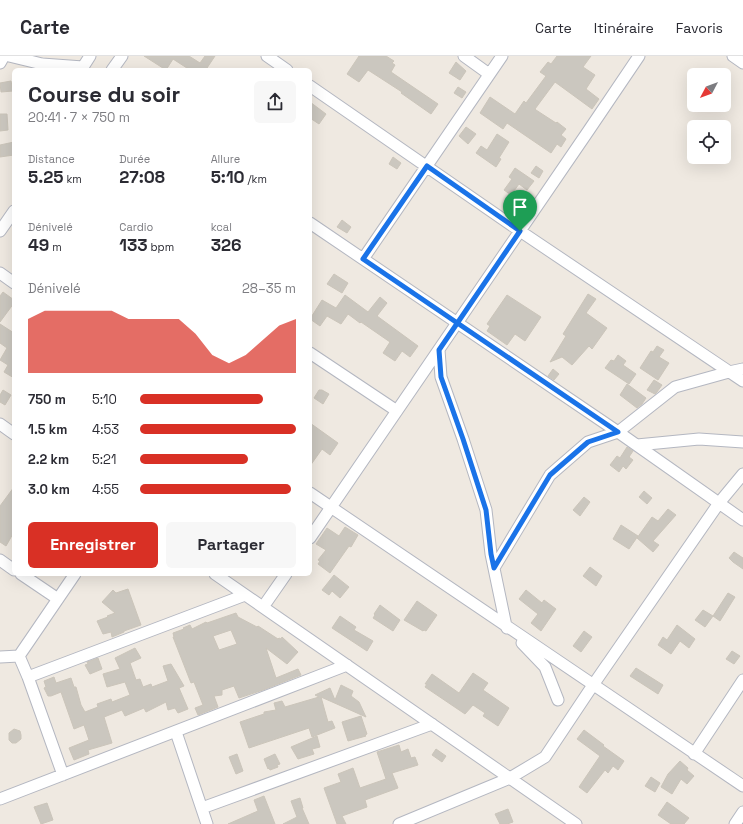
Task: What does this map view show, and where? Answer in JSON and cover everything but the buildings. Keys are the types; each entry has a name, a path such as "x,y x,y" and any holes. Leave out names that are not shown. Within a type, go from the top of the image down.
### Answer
{"street":[{"path":"0,63 4,56"},
{"path":"9,56 42,64 82,68 90,56"},
{"path":"113,68 122,56"},
{"path":"267,56 284,68"},
{"path":"464,56 489,74"},
{"path":"363,259 502,56"},
{"path":"312,535 639,56"},
{"path":"733,56 743,63"},
{"path":"312,87 520,231 743,381"},
{"path":"0,232 12,214"},
{"path":"312,224 637,445 743,520"},
{"path":"0,273 12,282"},
{"path":"439,350 441,377 486,510 491,554 506,626 545,666 558,700"},
{"path":"312,354 397,412"},
{"path":"494,568 550,475 588,442 618,432 675,387 743,369"},
{"path":"0,424 12,433"},
{"path":"637,445 698,439 743,442"},
{"path":"398,824 510,778 545,757 719,503 743,474"},
{"path":"312,494 743,786"},
{"path":"0,560 12,569"},
{"path":"24,576 58,599"},
{"path":"19,656 74,576"},
{"path":"218,576 576,824"},
{"path":"263,607 285,576"},
{"path":"28,677 245,595"},
{"path":"19,656 63,775"},
{"path":"0,657 19,656"},
{"path":"0,799 347,665"},
{"path":"694,754 743,680"},
{"path":"202,808 432,724"},
{"path":"176,732 208,824"},
{"path":"735,824 743,812"}],"route":[{"path":"520,231 427,166 363,259 458,323 498,350 618,432 588,442 550,475 494,568 486,510 441,377 439,350 458,323 520,231"}]}
